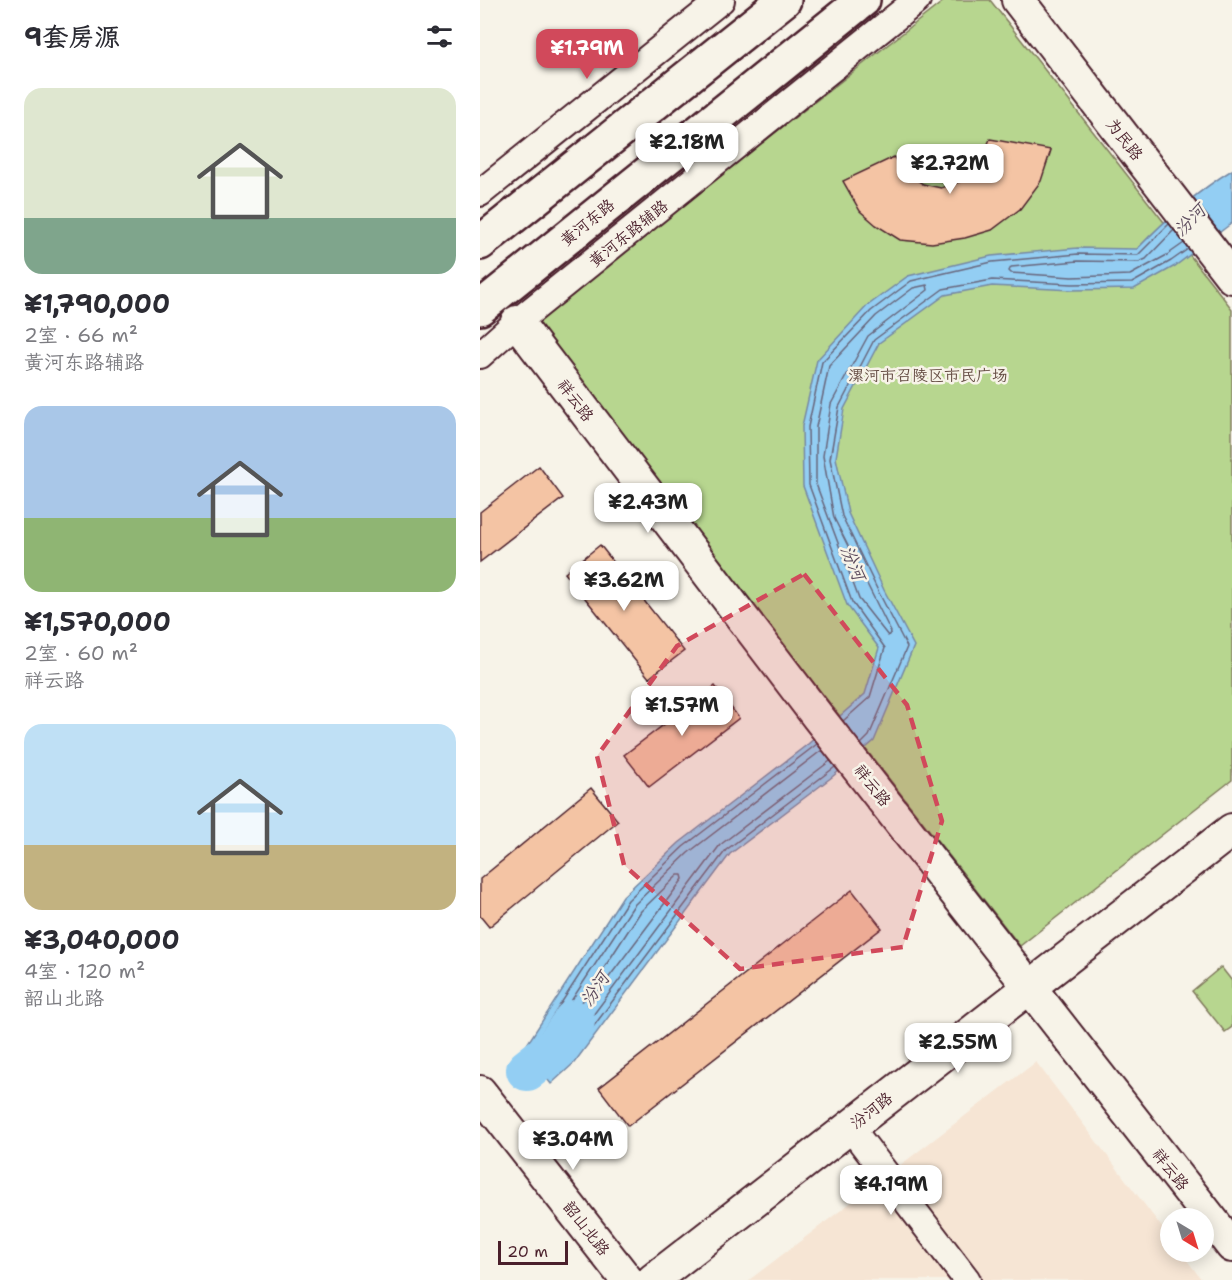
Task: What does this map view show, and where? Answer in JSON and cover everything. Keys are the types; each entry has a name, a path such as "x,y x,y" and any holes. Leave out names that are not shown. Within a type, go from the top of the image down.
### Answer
{"main road":[{"path":"480,243 784,0"},
{"name":"黄河东路","path":"480,308 863,0"}],"street":[{"path":"480,193 721,0"},
{"name":"黄河东路辅路","path":"480,355 517,322 917,0"},
{"name":"为民路","path":"1018,0 1232,277"},
{"name":"祥云路","path":"517,322 818,717 1232,1246"},
{"name":"汾河路","path":"653,1280 1232,830"},
{"name":"韶山北路","path":"480,1092 627,1280"},
{"path":"850,1126 967,1280"}],"highlighted area":[{"path":"804,574 907,705 942,821 903,947 740,969 624,865 597,756 677,646"}],"shaded area":[{"path":"1036,1062 1160,1225 1160,1262 1188,1262 1202,1280 749,1280"}],"green space":[{"name":"漯河市召陵区市民广场","path":"945,0 990,0 1232,309 1232,780 1020,946 532,323"},
{"path":"1221,967 1232,981 1232,1027 1225,1032 1192,991"}],"water":[{"path":"1232,170 1232,223 1175,266 1134,289 1072,290 992,286 945,295 879,343 844,409 836,458 848,513 884,590 914,646 874,741 832,777 730,854 574,1063 551,1084 524,1049 623,896 679,843 808,744 865,694 879,648 847,605 803,486 802,426 817,360 867,306 908,276 991,256 1078,248 1137,249 1182,206"}],"building":[{"path":"990,139 1051,150 1041,181 1020,209 992,230 965,238 932,243 900,240 876,225 860,211 843,181 894,157 902,170 923,184 941,188 967,179 980,163"},
{"path":"539,466 563,498 480,562 480,512"},
{"path":"600,545 684,651 649,678 565,573"},
{"path":"715,686 739,718 649,787 624,755"},
{"path":"591,788 618,821 489,927 480,916 480,879"},
{"path":"852,890 882,928 628,1126 599,1088"}],"waterway":[{"name":"汾河","path":"527,1070 556,1047 574,1021"}]}
